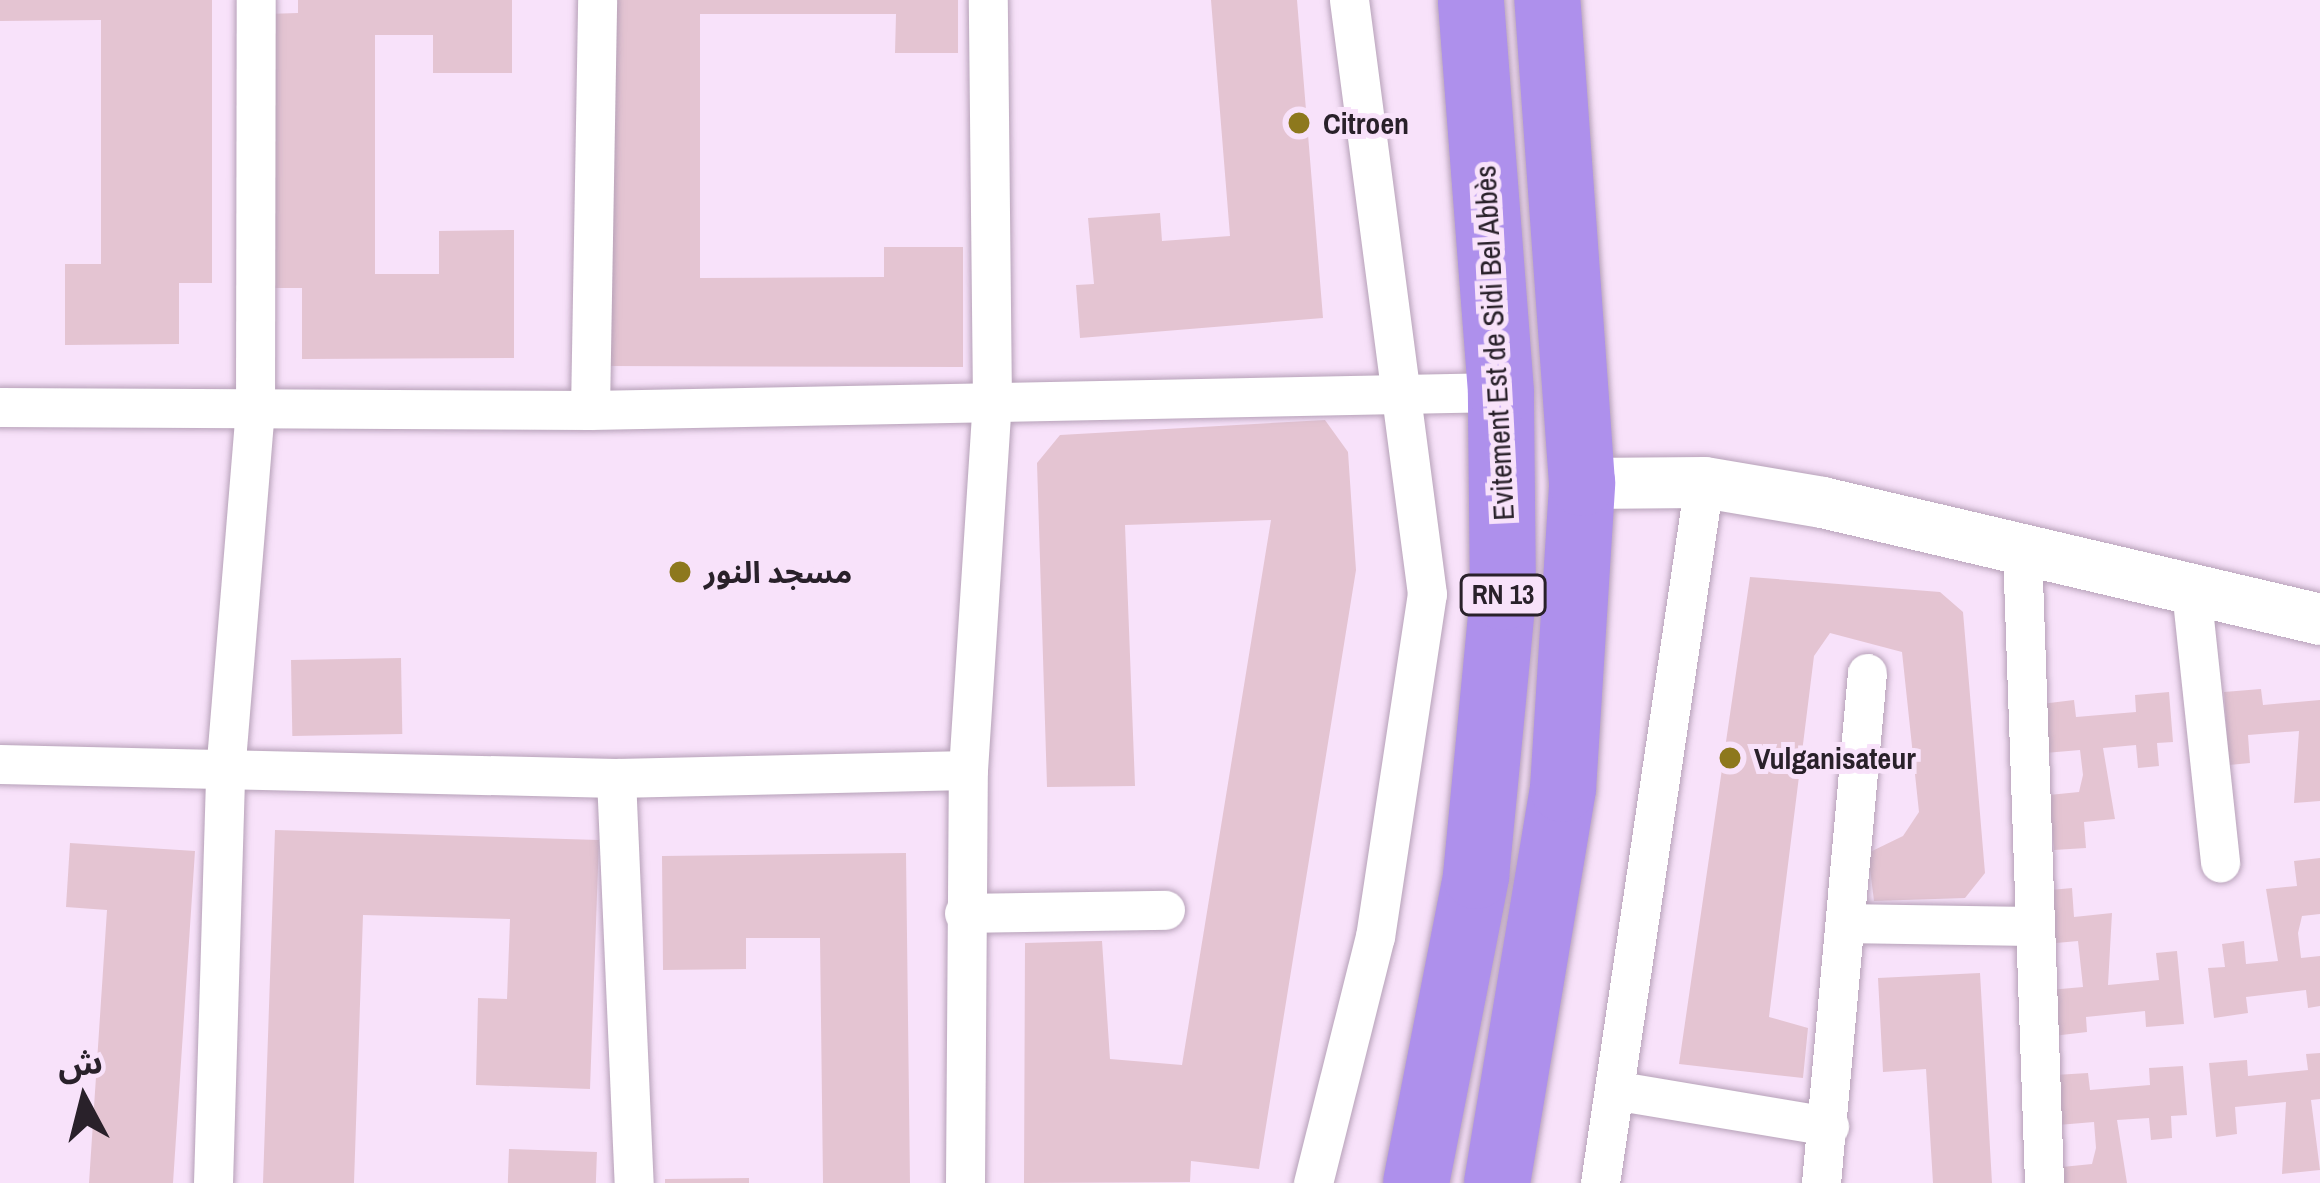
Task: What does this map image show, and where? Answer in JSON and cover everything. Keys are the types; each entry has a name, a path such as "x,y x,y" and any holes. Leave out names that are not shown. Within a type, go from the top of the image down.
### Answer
{"highway":[{"name":"Evitement Est de Sidi Bel Abbès","path":"1416,1183 1473,898 1495,715 1501,392 1471,0"},
{"name":"RN 13","path":"1497,1183 1563,789 1582,483 1546,0"}],"street":[{"path":"213,1183 225,773 255,410 256,0"},
{"path":"590,410 597,0"},
{"path":"965,1183 968,770 992,403 988,0"},
{"path":"1313,1183 1375,937 1419,679 1424,519 1402,395 1348,0"},
{"path":"0,407 590,410 1501,392"},
{"path":"1600,1183 1619,1091 1704,482"},
{"path":"1582,483 1704,482 2022,549 2320,619"},
{"path":"2022,549 2027,926 2044,1183"},
{"path":"2192,590 2220,862"},
{"path":"1821,1183 1867,673"},
{"path":"0,764 225,773 616,778 968,770"},
{"path":"616,778 634,1183"},
{"path":"964,913 1165,910"},
{"path":"1846,923 2027,926"},
{"path":"1619,1091 1829,1126"}],"building":[{"path":"0,0 212,0 212,283 179,283 179,344 65,345 65,264 101,264 101,20 0,21"},
{"path":"298,0 512,0 512,73 433,73 433,35 375,35 375,274 439,274 439,231 514,230 514,358 302,359 302,288 267,288 266,14 298,13"},
{"path":"606,0 958,0 958,53 895,53 896,14 700,14 700,278 884,277 884,247 963,247 963,367 606,366"},
{"path":"1211,0 1297,0 1323,318 1080,338 1076,285 1094,284 1088,218 1160,213 1162,241 1230,236"},
{"path":"1325,420 1348,452 1356,570 1259,1169 1191,1161 1190,1182 1024,1183 1025,943 1102,941 1110,1059 1182,1065 1271,520 1125,525 1135,786 1047,787 1037,463 1060,435"},
{"path":"1750,577 1940,592 1963,612 1985,873 1965,898 1874,901 1868,853 1903,836 1919,812 1902,652 1830,633 1814,656 1769,1017 1808,1028 1803,1078 1679,1064"},
{"path":"401,658 402,734 292,736 291,660"},
{"path":"2261,689 2263,705 2320,700 2320,801 2294,803 2299,731 2248,735 2250,763 2229,765 2224,692"},
{"path":"2169,692 2173,742 2157,743 2159,766 2138,768 2136,745 2103,748 2115,819 2084,822 2086,848 2054,850 2049,795 2079,792 2083,775 2080,750 2045,753 2041,704 2074,700 2076,717 2136,712 2135,695"},
{"path":"275,830 599,840 590,1089 476,1085 478,998 507,999 510,919 363,915 354,1183 263,1183"},
{"path":"70,843 195,851 173,1183 89,1183 107,910 66,907"},
{"path":"906,853 910,1183 823,1183 820,938 746,938 746,969 663,970 662,856"},
{"path":"2320,858 2320,914 2302,916 2298,933 2301,958 2320,956 2320,1006 2308,1008 2306,990 2246,997 2248,1013 2214,1018 2208,968 2225,967 2222,944 2244,941 2246,964 2278,961 2266,889 2297,886 2294,861"},
{"path":"2072,888 2074,917 2112,913 2108,985 2159,980 2156,953 2177,951 2184,1024 2146,1027 2145,1011 2086,1017 2087,1032 2053,1036 2049,990 2083,987 2078,941 2045,944 2040,891"},
{"path":"1980,973 1992,1183 1933,1183 1926,1069 1883,1072 1878,978"},
{"path":"2320,1053 2320,1099 2311,1100 2320,1170 2282,1174 2286,1102 2235,1107 2237,1134 2216,1137 2209,1063 2247,1060 2248,1076 2308,1070 2306,1054"},
{"path":"2183,1066 2187,1115 2171,1116 2172,1138 2151,1140 2149,1118 2117,1120 2127,1183 2063,1183 2062,1167 2092,1164 2096,1148 2094,1122 2058,1125 2055,1075 2088,1073 2090,1090 2150,1085 2149,1068"},
{"path":"509,1149 597,1152 596,1183 508,1183"},
{"path":"749,1178 749,1183 665,1183 665,1179"}],"place":[{"name":"Citroen","path":"1299,123"},
{"name":"مسجد النور","path":"680,572"},
{"name":"Vulganisateur","path":"1730,758"}]}
